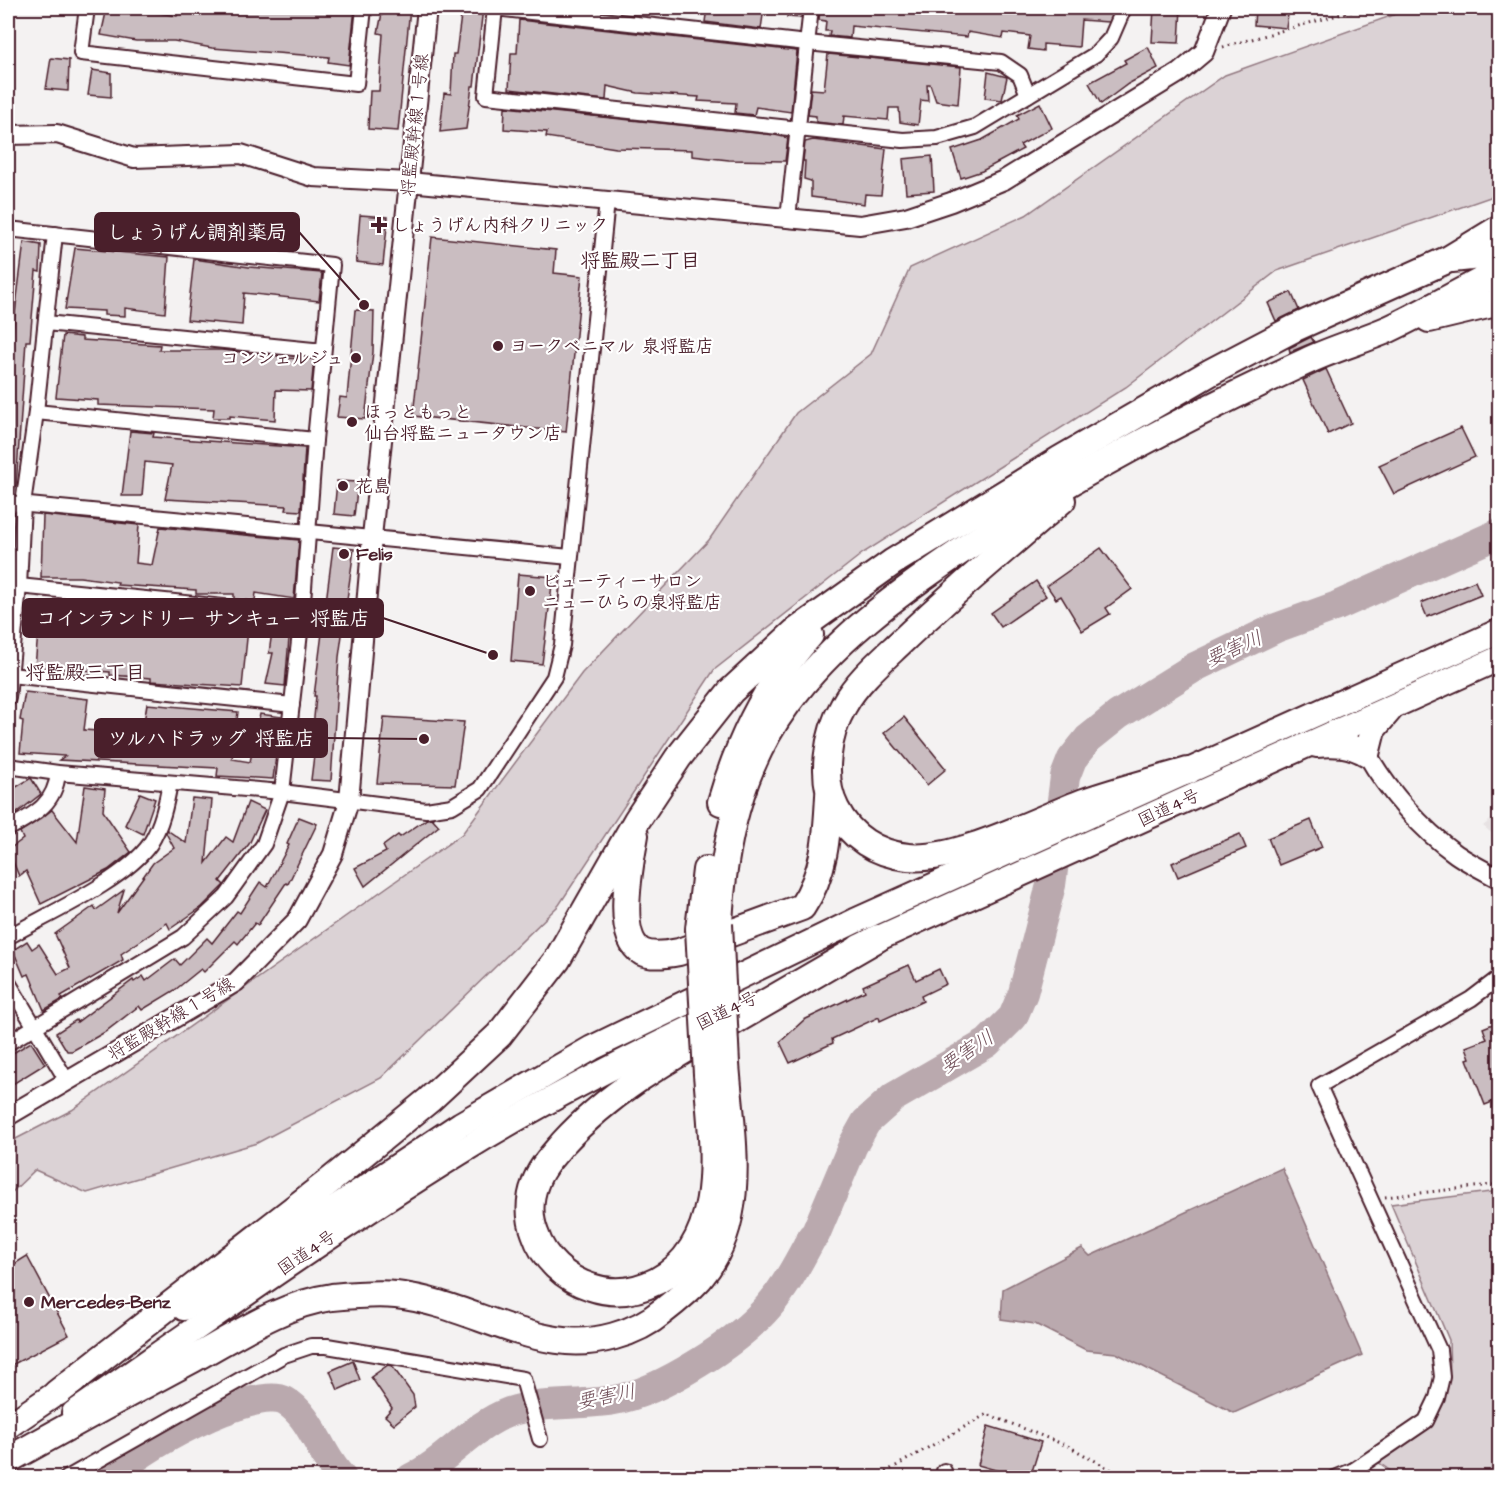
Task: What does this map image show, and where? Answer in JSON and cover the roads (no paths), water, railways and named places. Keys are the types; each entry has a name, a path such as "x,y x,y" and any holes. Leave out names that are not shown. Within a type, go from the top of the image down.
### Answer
{"highway":[{"path":"57,1393 429,1100 499,1035 557,960 637,820 678,758 731,691 795,632 893,562 1059,460 1211,372 1295,328 1449,259 1500,228"},
{"path":"1449,259 1500,254"},
{"path":"709,927 734,813 745,780 763,743 786,705 846,637 910,585 1007,520 1107,460 1307,361 1388,329 1483,280 1500,275"},
{"path":"1388,329 1500,302"},
{"path":"637,820 626,891 628,927 632,941 642,952 663,955 680,952 802,907 820,874 827,838 828,759 833,729 845,703 879,663 929,616 1107,460"},
{"path":"878,938 651,1070 603,1104 575,1131 545,1166 535,1183 530,1204 532,1226 537,1240 548,1258 562,1272 581,1284 603,1291 624,1292 646,1286 680,1264 695,1242 712,1192 714,1164 716,1069 709,927 707,866 718,810 743,735 769,689 800,647 827,616 893,562"},
{"name":"国道4号","path":"1188,771 1500,631"},
{"name":"国道4号","path":"8,1459 308,1252 460,1153 603,1070 878,938 1500,658"},
{"path":"1301,747 1353,745 1367,754 1373,730 1396,704"},
{"path":"829,796 840,818 858,839 880,850 908,858 937,855 1039,830 1188,771"},
{"name":"国道4号","path":"8,1426 461,1124 592,1048 1039,830"},
{"path":"8,1459 276,1314 329,1298 366,1294 397,1295 432,1303 515,1330 559,1341 594,1340 628,1332 655,1318 699,1279 710,1264 728,1225 734,1180 716,1069"}],"street":[{"path":"87,8 81,53 356,84 364,8"},
{"name":"将監殿幹線１号線","path":"8,1116 236,982 297,920 333,854 348,801 372,537 427,8"},
{"path":"1028,95 1020,75 1002,62 495,8 486,96 903,140 938,138 975,127 1096,54 1111,38 1124,8"},
{"path":"788,218 811,8"},
{"path":"8,135 57,134 134,158 241,154 313,177 409,182 860,225 906,217 951,202 1004,180 1179,73 1204,52 1221,8"},
{"path":"8,766 58,773 282,792 426,810 452,806 480,789 554,677 562,645 608,201"},
{"path":"8,229 332,265 307,531 302,615 282,792 264,844 226,897 183,937 8,1043"},
{"path":"8,698 19,586 23,504 36,412 55,234"},
{"path":"46,323 323,351"},
{"path":"36,412 315,440"},
{"path":"8,503 570,557"},
{"path":"19,586 302,615"},
{"path":"10,675 292,705"},
{"path":"1367,754 1373,766 1411,813 1455,853 1500,879"},
{"path":"8,829 44,808 57,789 58,773"},
{"path":"8,937 121,872 149,844 164,816 170,783"},
{"path":"1335,1478 1354,1470 1426,1421 1437,1398 1442,1377 1439,1350 1319,1086 1471,999 1500,977"},
{"path":"8,982 67,1081"},
{"path":"67,1478 284,1355 310,1346 327,1346 523,1379 540,1438"},
{"path":"1354,1470 1368,1478"}],"waterway":[{"name":"要害川","path":"411,1478 424,1471 483,1426 509,1412 535,1406 614,1400 654,1387 697,1364 719,1349 769,1306 815,1235 853,1145 866,1122 894,1097 987,1043 1013,1017 1023,993 1051,885 1065,777 1072,759 1088,739 1118,715 1195,667 1276,628 1337,606 1500,533"},
{"name":"要害川","path":"114,1478 143,1452 194,1423 248,1402 270,1399 285,1401 302,1416 334,1469 342,1478"}],"place":[{"name":"しょうげん内科クリニック","path":"379,225"},
{"name":"しょうげん調剤薬局","path":"364,305"},
{"name":"ヨークベニマル 泉将監店","path":"498,346"},
{"name":"コンシェルジュ","path":"356,358"},
{"name":"ほっともっと 仙台将監ニュータウン店","path":"352,422"},
{"name":"花島","path":"343,486"},
{"name":"Felis","path":"344,554"},
{"name":"ビューティーサロン ニューひらの泉将監店","path":"530,591"},
{"name":"コインランドリー サンキュー 将監店","path":"493,655"},
{"name":"ツルハドラッグ 将監店","path":"424,739"},
{"name":"Mercedes-Benz","path":"29,1302"}],"district":[{"name":"将監殿二丁目","path":"640,261"},
{"name":"将監殿三丁目","path":"85,673"}]}
